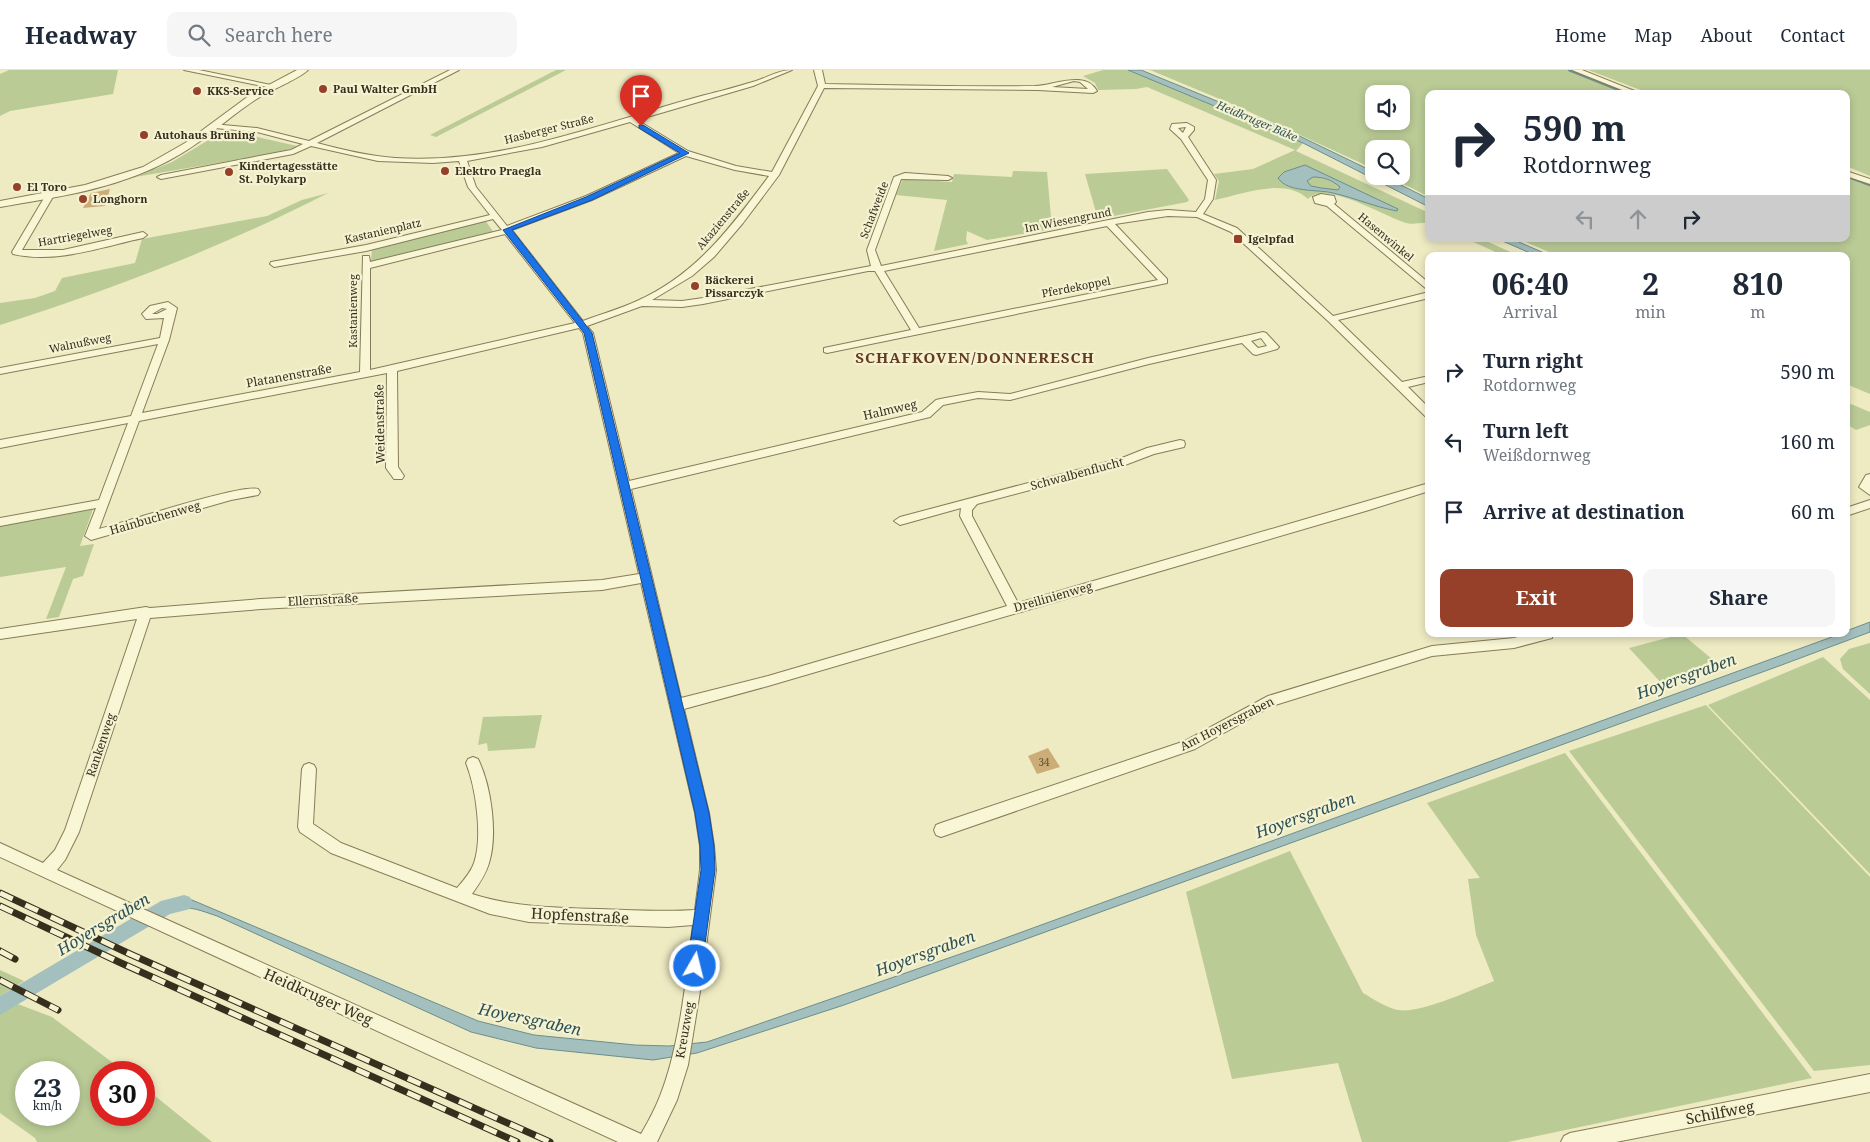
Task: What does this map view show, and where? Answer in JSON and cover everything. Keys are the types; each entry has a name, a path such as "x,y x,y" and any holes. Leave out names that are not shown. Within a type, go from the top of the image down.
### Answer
{"street":[{"path":"188,70 272,86"},
{"path":"0,204 108,182 139,171 184,149 253,98 304,70"},
{"path":"160,177 293,152 455,70"},
{"path":"818,70 822,86 1038,88 1074,92 1093,91 1091,86 1082,80 1074,79 1038,88"},
{"path":"1576,70 1628,90"},
{"name":"Hasberger Straße","path":"215,126 255,130 343,153 384,159 413,161 462,160 546,143 630,119 780,71"},
{"name":"Akazienstraße","path":"580,324 641,303 689,274 711,255 740,222 775,175 822,86"},
{"path":"630,119 685,153 735,168 775,175"},
{"path":"1184,137 1212,180 1209,200 1198,215"},
{"path":"366,266 507,230 589,198 685,153"},
{"name":"Kreuzweg","path":"462,160 472,187 588,333 702,813 707,846 708,870 684,1033 678,1065 668,1100 647,1142"},
{"path":"1850,174 1870,182"},
{"name":"Schafweide","path":"879,269 873,261 871,250 898,177 905,175 948,178"},
{"name":"Hartriegelweg","path":"50,195 16,252 30,254 65,251 143,235"},
{"name":"Hasenwinkel","path":"1328,204 1425,285"},
{"name":"Im Wiesengrund","path":"641,303 682,304 696,302 868,268 879,269 1109,223 1168,213 1198,215 1234,230 1331,319 1425,410"},
{"name":"Kastanienplatz","path":"274,264 366,248 495,216"},
{"name":"Pferdekoppel","path":"827,350 1164,281 1109,223"},
{"name":"Kastanienweg","path":"365,375 366,248"},
{"path":"879,269 916,331"},
{"path":"1331,319 1425,296"},
{"name":"Hainbuchenweg","path":"168,313 168,328 164,340 91,536 231,496 254,492"},
{"name":"Platanenstraße","path":"0,444 134,417 365,375 580,324"},
{"name":"Halmweg","path":"625,486 926,415 940,402 978,395 1010,397 1148,361 1244,339"},
{"name":"Walnußweg","path":"0,370 164,340"},
{"name":"Weidenstraße","path":"392,369 392,468 398,476"},
{"path":"1400,386 1425,380"},
{"name":"Schwalbenflucht","path":"900,521 1125,461 1151,451 1180,444"},
{"path":"1870,478 1865,487 1870,491"},
{"name":"Dreilinienweg","path":"676,706 768,681 1425,488"},
{"path":"973,501 966,508 966,516 1014,608"},
{"path":"0,522 103,503"},
{"path":"1850,511 1870,504"},
{"name":"Ellernstraße","path":"0,634 51,624 146,612 602,584 647,577"},
{"name":"Rankenweg","path":"44,872 60,855 69,838 146,612"},
{"name":"Am Hoyersgraben","path":"941,830 1190,745 1268,702 1432,651 1514,643 1536,637"},
{"path":"460,897 475,878 483,860 485,840 480,784 473,763"},
{"name":"Hopfenstraße","path":"309,768 305,827 336,848 460,897 490,907 529,914 668,919 702,917"},
{"name":"Heidkruger Weg","path":"0,850 44,872 638,1142"},
{"name":"Schilfweg","path":"1570,1142 1870,1083"}],"green space":[{"path":"9,70 118,70 113,94 10,111 0,116 0,74"},
{"path":"556,70 566,70 436,137 430,135"},
{"path":"1103,70 1128,70 1303,143 1296,151 1365,183 1365,185 1369,185 1425,211 1425,223 1406,223 1341,197 1317,194 1308,199 1299,192 1288,189 1263,189 1215,200 1219,181 1214,174 1253,169 1295,150 1147,87 1098,90 1095,83 1083,76"},
{"path":"1150,70 1568,70 1620,90 1425,90 1425,195 1406,185 1410,185 1410,140 1365,140 1365,165 1239,107"},
{"path":"1588,70 1870,70 1870,176 1850,168 1850,90 1640,90"},
{"path":"220,133 249,135 297,146 282,152 135,177 172,162"},
{"path":"1167,169 1189,200 1187,202 1098,219 1085,174"},
{"path":"1013,171 1047,172 1052,229 987,240 967,231 966,240 968,244 934,251 947,200 896,195 902,181 909,179 952,182 954,174 1012,177"},
{"path":"1850,178 1870,185 1870,394 1850,386 1850,252 1549,252 1526,242 1850,242"},
{"path":"328,193 288,213 167,266 84,297 0,325 0,303 35,298 55,291 62,278 135,263 142,239 267,216 302,200"},
{"path":"485,220 494,233 371,262 372,249"},
{"path":"1474,242 1489,242 1510,252 1495,252"},
{"path":"1850,404 1870,412 1870,425 1856,430 1850,426"},
{"path":"93,509 80,546 94,544 83,576 73,579 59,617 46,619 66,567 0,577 0,526"},
{"path":"1671,637 1686,637 1718,664 1664,686 1629,648"},
{"path":"1870,643 1870,694 1843,669 1840,659 1849,649"},
{"path":"1823,657 1870,700 1870,874 1708,705"},
{"path":"1706,705 1870,877 1870,1065 1814,1071 1569,751"},
{"path":"542,715 535,748 488,751 487,743 478,745 483,717"},
{"path":"1565,753 1812,1078 1508,1142 1362,1142 1338,1063 1232,1079 1186,892 1290,851 1363,993 1398,1010 1419,1008 1446,1000 1494,981 1476,935 1468,879 1480,878 1427,803"},
{"path":"0,970 24,981 0,996"},
{"path":"15,1003 52,1017 110,1061 90,1061 90,1126 155,1126 155,1096 212,1142 37,1142 35,1138 18,1126 80,1126 80,1061 15,1061 15,1124 0,1113 0,1013"}],"water":[{"name":"Heidkruger Bäke","path":"1128,70 1141,70 1285,129 1365,168 1365,174 1303,143"},
{"path":"1305,165 1398,209 1397,211 1333,193 1303,190 1289,186 1278,178 1284,172","holes":["1317,177 1328,179 1340,187 1338,190 1311,186 1307,181"]},
{"path":"1386,185 1401,185 1425,197 1425,205"},
{"path":"1505,242 1519,242 1542,252 1528,252"},
{"path":"1870,622 1870,632 1779,666 844,1005 697,1053 653,1060 536,1048 471,1032 217,916 185,907 162,905 177,900 192,900 478,1021 534,1035 635,1045 669,1046 707,1042 989,944 1832,637 1850,637 1850,630"}],"building":[{"path":"110,189 105,206 83,208 91,193"},
{"path":"1048,748 1060,767 1037,774 1028,756"}],"waterway":[{"path":"1569,70 1619,90"},
{"path":"1850,178 1870,185"},
{"name":"Hoyersgraben","path":"0,1006 167,907 184,903"}],"railway":[{"path":"0,893 130,954 550,1142"},
{"path":"0,906 121,963 517,1142"},
{"path":"0,951 15,959"},
{"path":"0,980 58,1010"}],"place":[{"name":"Paul Walter GmbH","path":"323,89"},
{"name":"KKS-Service","path":"197,91"},
{"name":"Autohaus Brüning","path":"144,135"},
{"name":"Elektro Praegla","path":"445,171"},
{"name":"Kindertagesstätte St. Polykarp","path":"229,172"},
{"name":"El Toro","path":"17,187"},
{"name":"Longhorn","path":"83,199"},
{"name":"Igelpfad","path":"1238,239"},
{"name":"Bäckerei Pissarczyk","path":"695,286"}],"district":[{"name":"SCHAFKOVEN/DONNERESCH","path":"975,358"}],"route":[{"path":"641,126 685,153 625,183 507,230 588,333 702,813 707,846 708,870 695,966"}]}
